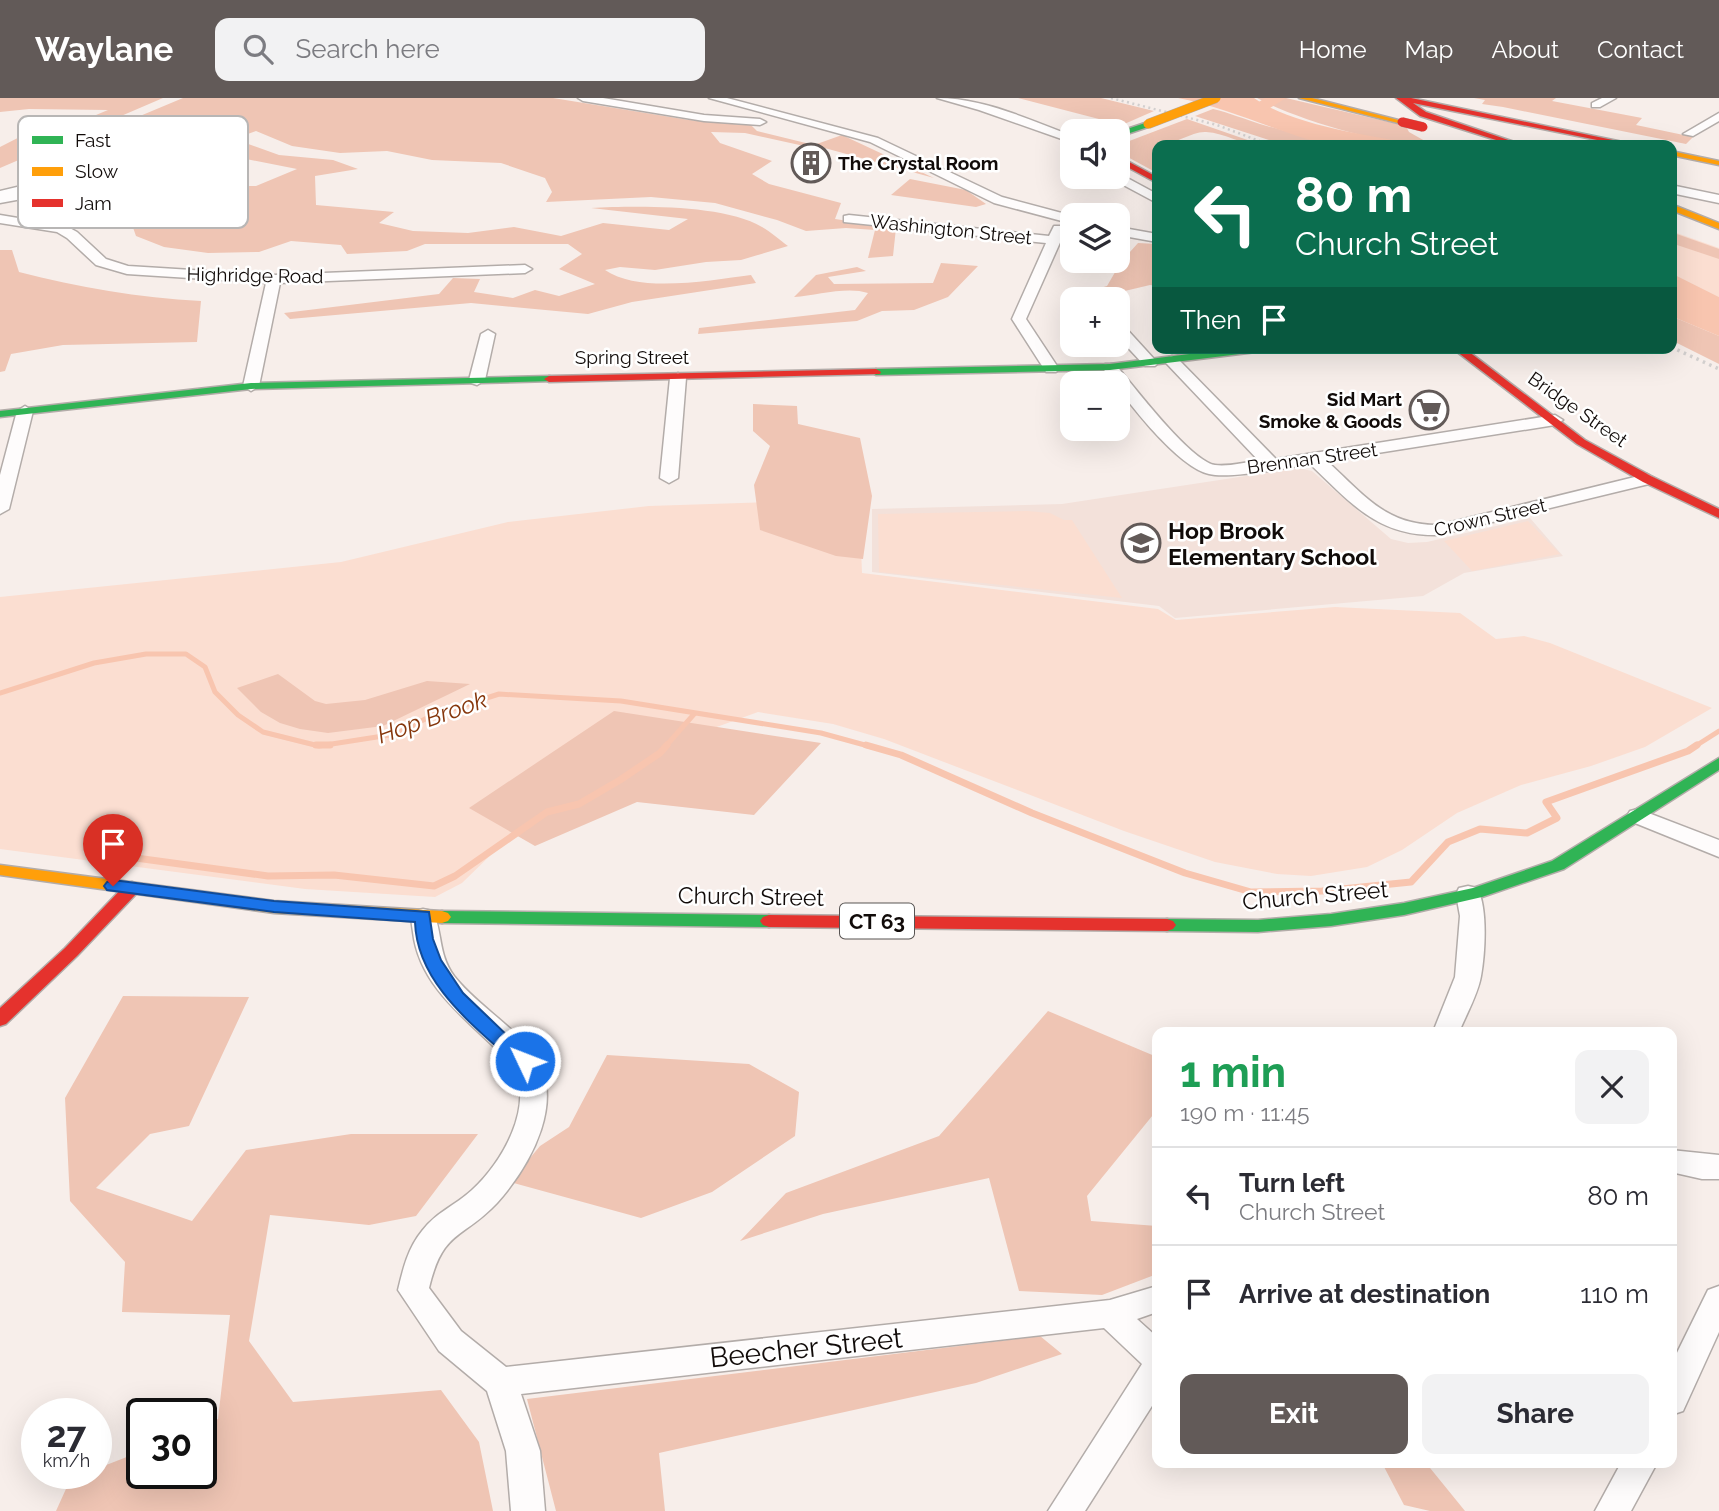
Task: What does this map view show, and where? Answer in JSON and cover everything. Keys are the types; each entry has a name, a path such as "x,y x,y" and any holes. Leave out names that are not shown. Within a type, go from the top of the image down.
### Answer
{"main road":[{"path":"1130,130 1216,98"},
{"path":"1303,98 1400,119"},
{"path":"1324,98 1478,140"},
{"path":"1402,98 1596,140"},
{"path":"1402,98 1400,103 1415,130 1425,126 1494,140"},
{"path":"1402,98 1425,126 1466,140"},
{"path":"1425,126 1422,110 1447,107"},
{"path":"1677,154 1719,163"},
{"path":"1130,170 1152,179"},
{"path":"1677,209 1719,226"},
{"path":"1677,217 1719,233"},
{"path":"1677,224 1719,240"},
{"name":"Spring Street","path":"0,414 251,386 1110,368 1222,354"},
{"name":"Bridge Street","path":"1465,354 1588,446 1647,479 1719,514"},
{"name":"Church Street","path":"0,870 274,906 423,916 1258,926 1346,919 1429,904 1548,869 1638,816 1719,763"},
{"path":"0,1019 71,952 132,888"}],"street":[{"path":"583,98 704,118 802,122"},
{"path":"714,98 874,140 998,201 1060,217"},
{"path":"942,98 982,107 1060,135"},
{"path":"1596,105 1611,98"},
{"path":"1689,134 1719,116"},
{"path":"1130,175 1152,195"},
{"path":"1677,190 1719,199"},
{"path":"0,197 18,194"},
{"name":"Highridge Road","path":"0,219 18,222"},
{"name":"Washington Street","path":"849,219 1053,240"},
{"name":"Highridge Road","path":"55,228 61,229 101,261 127,270 274,279 525,269"},
{"path":"1051,369 1019,319 1053,240 1060,230"},
{"path":"1130,233 1152,237"},
{"path":"251,386 274,279"},
{"path":"477,380 488,334"},
{"path":"1130,341 1150,363"},
{"path":"1172,361 1272,465"},
{"name":"Brennan Street","path":"1110,368 1177,446 1200,465 1221,470 1315,459 1555,420"},
{"path":"669,478 669,454 678,378"},
{"path":"0,509 6,465 25,411"},
{"name":"Crown Street","path":"1315,459 1378,516 1401,529 1413,532 1439,530 1647,479"},
{"path":"1638,816 1719,849"},
{"path":"1448,1027 1468,977 1472,916 1468,894"},
{"path":"423,916 424,939 432,962 456,997 525,1061 535,1091 526,1139 487,1194 437,1233 421,1257 413,1290 450,1341 501,1382 523,1451 528,1511"},
{"path":"1677,1162 1719,1167"},
{"path":"1677,1386 1719,1299"},
{"name":"Beecher Street","path":"501,1382 1110,1314 1152,1301"},
{"path":"1110,1314 1152,1353"},
{"path":"1065,1511 1152,1376"},
{"path":"1612,1511 1637,1468"}],"shaded area":[{"path":"0,98 163,98 121,116 94,116 108,110 29,109 0,112"},
{"path":"183,98 553,98 689,120 750,124 757,131 814,145 842,135 934,178 821,147 745,133 711,132 720,143 772,161 752,174 769,184 841,203 835,219 896,228 893,256 868,258 875,230 846,228 806,231 715,203 651,197 546,202 552,192 545,178 501,163 432,160 387,151 340,153 292,146 256,131 248,134 248,116 140,116"},
{"path":"1018,98 1101,98 1154,111 1130,122 1130,119 1099,119"},
{"path":"1178,98 1254,98 1270,108 1312,123 1392,140 1311,140"},
{"path":"1257,98 1286,98 1406,126 1409,132 1423,140 1386,140 1367,136 1318,123"},
{"path":"1474,98 1556,98 1552,101 1642,118 1636,125 1693,137 1686,144 1677,140 1482,104 1485,100"},
{"path":"1213,109 1316,140 1269,140 1195,116"},
{"path":"1187,119 1248,140 1206,132 1178,140 1152,140 1152,170 1130,158 1130,141"},
{"path":"18,138 18,160 0,168 0,147"},
{"path":"248,144 279,155 333,160 358,169 315,176 316,205 394,212 379,223 413,231 468,233 514,227 561,236 603,223 669,230 688,219 591,208 655,207 703,210 745,219 765,229 788,246 741,260 655,270 620,267 605,270 637,282 696,282 751,275 756,283 632,302 588,314 471,303 290,319 284,313 439,294 453,278 480,279 474,292 513,298 535,290 559,296 595,284 559,269 582,254 568,244 425,244 407,251 347,254 341,245 291,241 259,252 208,253 164,247 136,236 133,228 248,228 248,186 256,186 297,169 248,159"},
{"path":"910,179 966,190 986,204 976,207 891,195"},
{"path":"1677,233 1719,248 1719,297 1677,276"},
{"path":"1677,234 1719,249 1719,259 1677,245"},
{"path":"1138,243 1152,244 1152,285 1130,290 1130,287 1104,287 1115,273 1130,273 1130,252"},
{"path":"0,250 12,250 19,272 109,291 201,301 197,342 63,345 11,354 5,371 0,372"},
{"path":"941,263 978,266 948,297 914,310 882,311 857,321 698,334 699,328 855,310 868,293 842,291 794,297 816,275 857,267 866,271 828,277 834,284 933,283"},
{"path":"1677,276 1719,297 1719,336 1677,318"},
{"path":"1677,318 1719,336 1719,364 1677,343"},
{"path":"753,404 797,406 798,424 860,438 872,496 863,559 836,556 760,530 754,485 770,446 753,431"},
{"name":"Hop Brook Elementary School","path":"1298,468 1312,471 1391,539 1408,543 1427,542 1530,518 1563,556 1464,573 1423,596 1175,618 1159,606 872,572 872,509 1062,504"},
{"path":"798,501 861,548 862,573 1158,609 1176,620 1335,607 1460,613 1496,639 1524,636 1550,643 1712,708 1645,747 1591,766 1521,785 1457,813 1402,850 1367,867 1311,876 1277,874 1215,862 1124,831 884,739 833,724 758,712 612,765 536,811 462,883 435,897 305,889 0,849 0,597 341,562 508,522 649,506"},
{"path":"1027,511 1050,513 1064,520 1072,520 1122,598 879,572 878,514"},
{"path":"1528,521 1560,554 1472,571 1444,541"},
{"path":"278,674 315,701 326,704 365,700 427,681 470,684 383,726 328,733 280,723 261,712 237,688"},
{"path":"614,711 821,743 754,815 637,802 535,846 469,808"},
{"path":"123,996 249,997 189,1126 150,1134 96,1188 192,1221 246,1150 351,1134 478,1134 416,1216 369,1225 270,1215 249,1341 293,1402 441,1390 479,1442 493,1511 56,1511 66,1489 112,1489 112,1463 126,1457 126,1489 217,1489 217,1419 230,1315 122,1312 125,1262 70,1201 65,1098"},
{"path":"1048,1011 1152,1055 1152,1116 1087,1196 1091,1221 1152,1226 1152,1276 1102,1295 1019,1291 989,1178 823,1214 740,1241 786,1193 939,1136"},
{"path":"607,1055 749,1064 799,1092 795,1136 712,1192 641,1218 510,1182 540,1146 569,1127"},
{"path":"1040,1336 1062,1354 976,1383 659,1453 665,1511 556,1511 527,1399"},
{"path":"1385,1468 1430,1468 1465,1511 1430,1511 1404,1505"}],"waterway":[{"path":"1253,111 1278,98"},
{"name":"Hop Brook","path":"0,693 94,663 146,654 186,654 205,667 215,692 238,715 263,732 319,746 325,745"},
{"name":"Hop Brook","path":"325,745 396,734 431,716 499,694 621,701 821,733 872,747"},
{"path":"665,747 695,713"},
{"path":"1694,747 1719,731"},
{"name":"Hop Brook","path":"316,745 325,745"},
{"name":"Hop Brook","path":"325,745 330,745"},
{"path":"93,861 102,855 114,855 268,876 334,875 434,886 455,876 547,812 579,804 620,780 660,753 667,745"},
{"path":"866,745 901,755 1032,813 1185,873 1251,892 1322,891 1411,882 1448,842 1480,829 1527,833 1557,818 1546,802 1694,747"}],"railway":[{"path":"1111,98 1217,125 1257,140"},
{"path":"1677,350 1719,369"}],"traffic: fast":[{"path":"1130,131 1148,124"},
{"path":"876,372 1110,367 1215,354"},
{"path":"0,414 251,386 549,379"},
{"path":"1167,925 1258,926 1331,920 1404,909 1476,893 1558,865 1719,763"},
{"path":"442,917 769,921"}],"traffic: slow":[{"path":"1148,124 1216,98"},
{"path":"1303,98 1402,122"},
{"path":"1677,154 1719,163"},
{"path":"1677,209 1719,226"},
{"path":"0,870 274,907 442,917"}],"traffic: jam":[{"path":"1400,98 1608,140"},
{"path":"1402,98 1423,114 1504,140"},
{"path":"1402,122 1423,127"},
{"path":"1130,165 1152,178"},
{"path":"1465,354 1581,442 1647,479 1719,514"},
{"path":"549,379 876,372"},
{"path":"0,1019 71,952 132,888"},
{"path":"769,921 1167,925"}],"place":[{"name":"The Crystal Room","path":"811,163"},
{"name":"Sid Mart Smoke & Goods","path":"1429,410"},
{"name":"Hop Brook Elementary School","path":"1141,543"}],"route":[{"path":"113,886 274,906 423,916 424,939 432,962 456,997 525,1061"}]}
